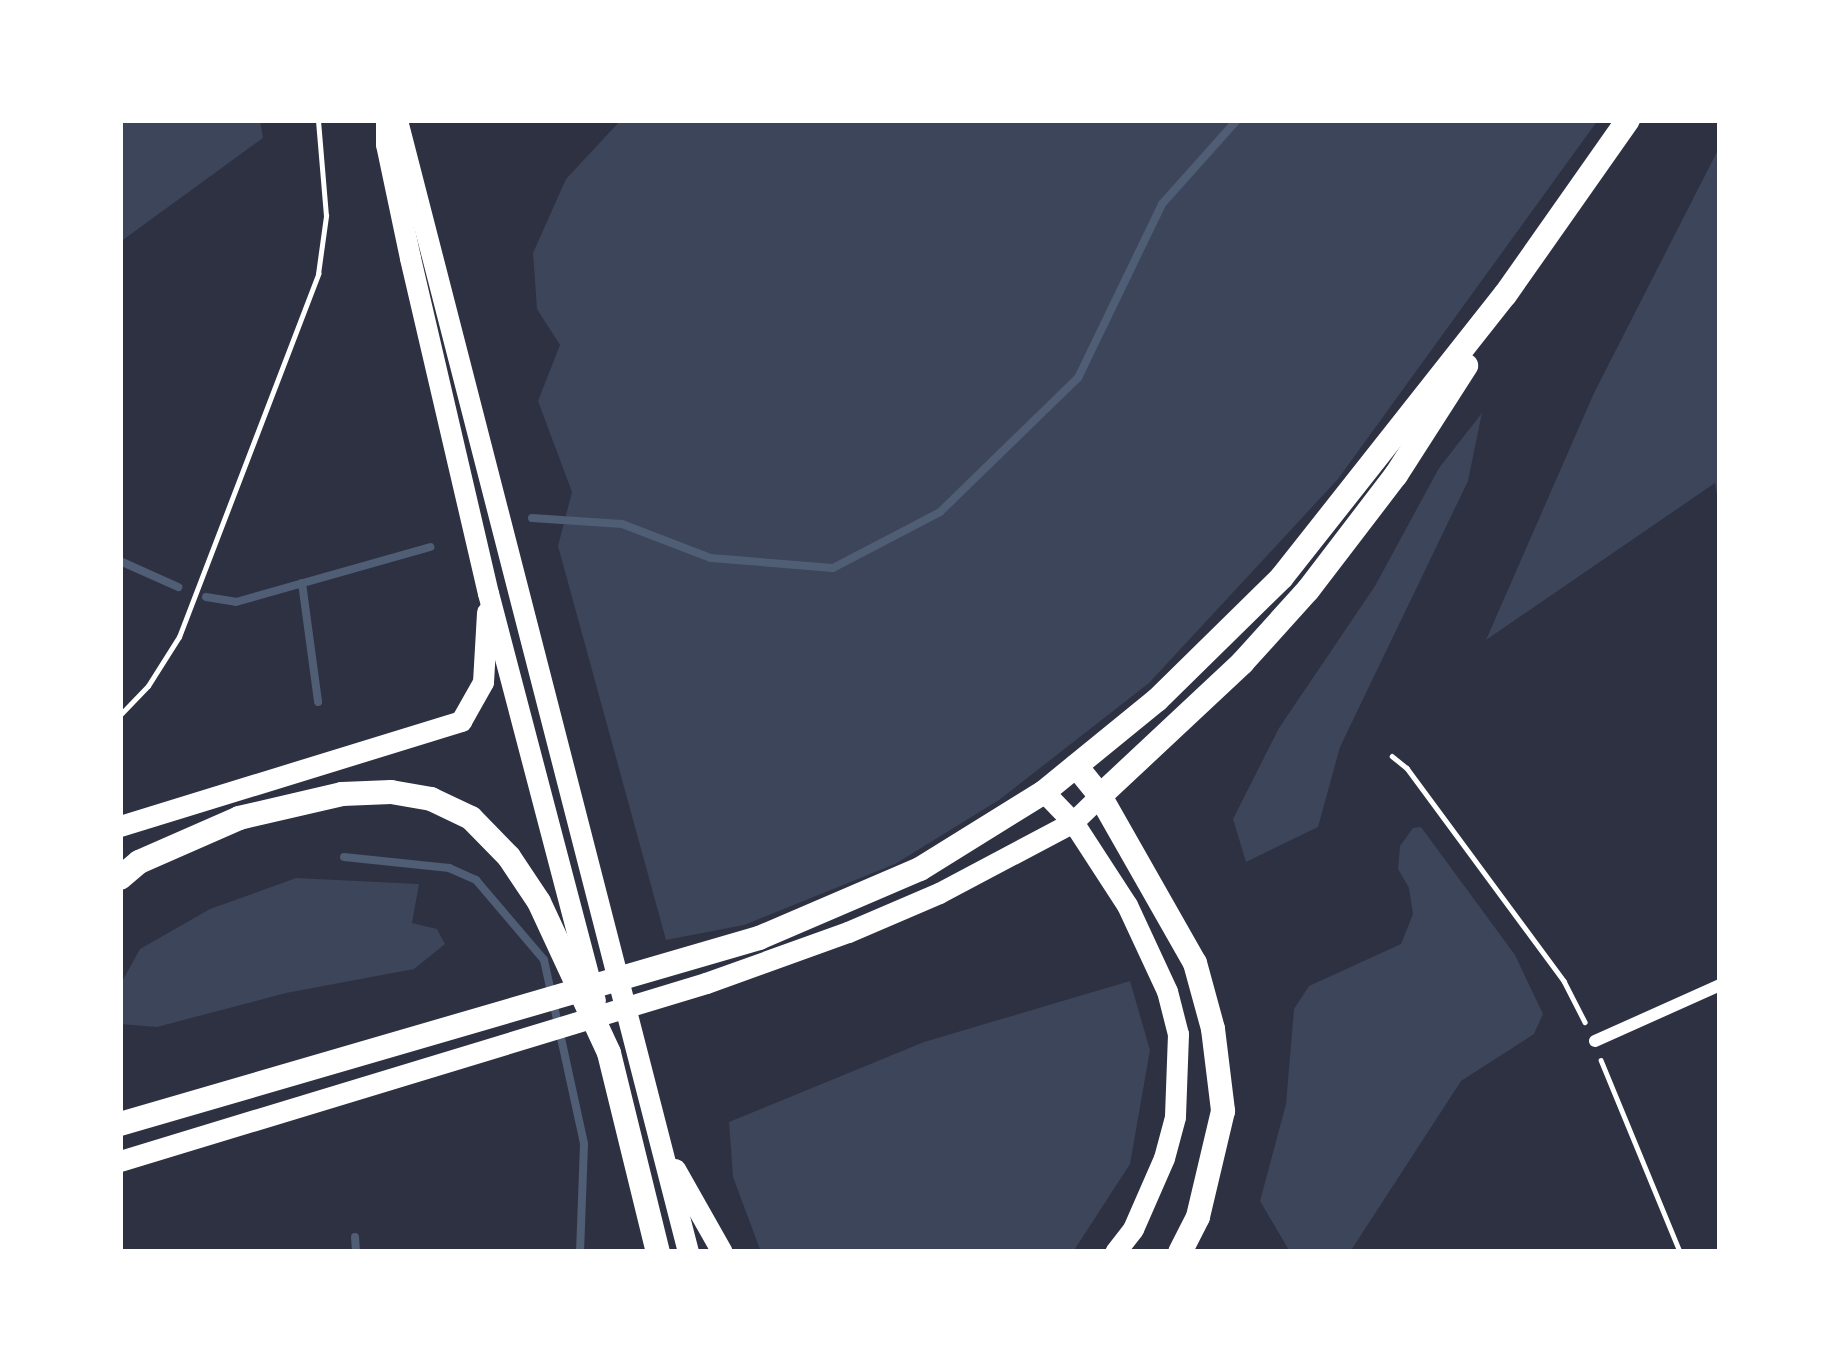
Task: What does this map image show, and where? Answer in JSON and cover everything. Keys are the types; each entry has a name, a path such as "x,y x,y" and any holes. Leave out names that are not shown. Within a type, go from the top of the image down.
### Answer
{"highway":[{"path":"120,1124 704,957 820,915 920,868 1044,792 1156,700 1282,578 1505,296 1628,120"},
{"path":"1100,796 1243,663 1338,553 1438,415 1505,296"},
{"path":"1076,766 1100,796 1195,963 1213,1029 1223,1111 1198,1217 1180,1252"},
{"path":"120,878 188,838 290,804 391,792 431,799 471,818 509,856 539,902 609,1053 658,1252"}],"main road":[{"path":"386,120 386,144 410,258 488,593 609,1053"},
{"path":"397,120 688,1252"},
{"path":"120,826 461,721 483,682 488,593"},
{"path":"1044,792 1104,864 1151,951 1178,1034 1175,1117 1164,1158 1132,1229 1114,1252"},
{"path":"120,1161 706,983 939,893 1073,822 1100,796"},
{"path":"662,1144 722,1252"}],"street":[{"path":"1595,1041 1720,985"}],"path":[{"path":"120,715 148,686 179,637 317,274 326,216 318,120"},
{"path":"1392,756 1407,768 1564,980 1595,1041 1680,1252"}],"shaded area":[{"path":"120,120 260,120 263,138 120,242"},
{"path":"621,120 1598,120 1338,479 1149,683 999,800 895,864 744,925 666,940 558,546 572,492 538,401 560,345 537,309 533,253 566,179"},
{"path":"1720,146 1720,512 1715,483 1486,640 1594,393"},
{"path":"1482,413 1468,481 1340,747 1318,827 1246,862 1233,819 1279,728 1375,586 1439,468"},
{"path":"1421,827 1515,955 1543,1014 1534,1034 1461,1081 1350,1252 1290,1252 1260,1201 1286,1104 1294,1009 1309,986 1401,944 1413,914 1409,888 1398,869 1400,846 1413,828"},
{"path":"296,878 419,884 412,923 437,929 445,944 414,969 286,993 157,1027 120,1024 120,985 140,949 210,909"},
{"path":"1130,981 1150,1050 1130,1164 1073,1252 761,1252 733,1177 729,1122 924,1042"}],"waterway":[{"path":"532,518 622,524 711,558 833,568 940,512 1078,378 1162,204 1237,120"},
{"path":"206,597 236,602 430,547"},
{"path":"120,561 178,587"},
{"path":"302,583 318,702"},
{"path":"344,857 449,868 476,880 544,960 584,1144 580,1252"},
{"path":"355,1237 356,1252"}]}
